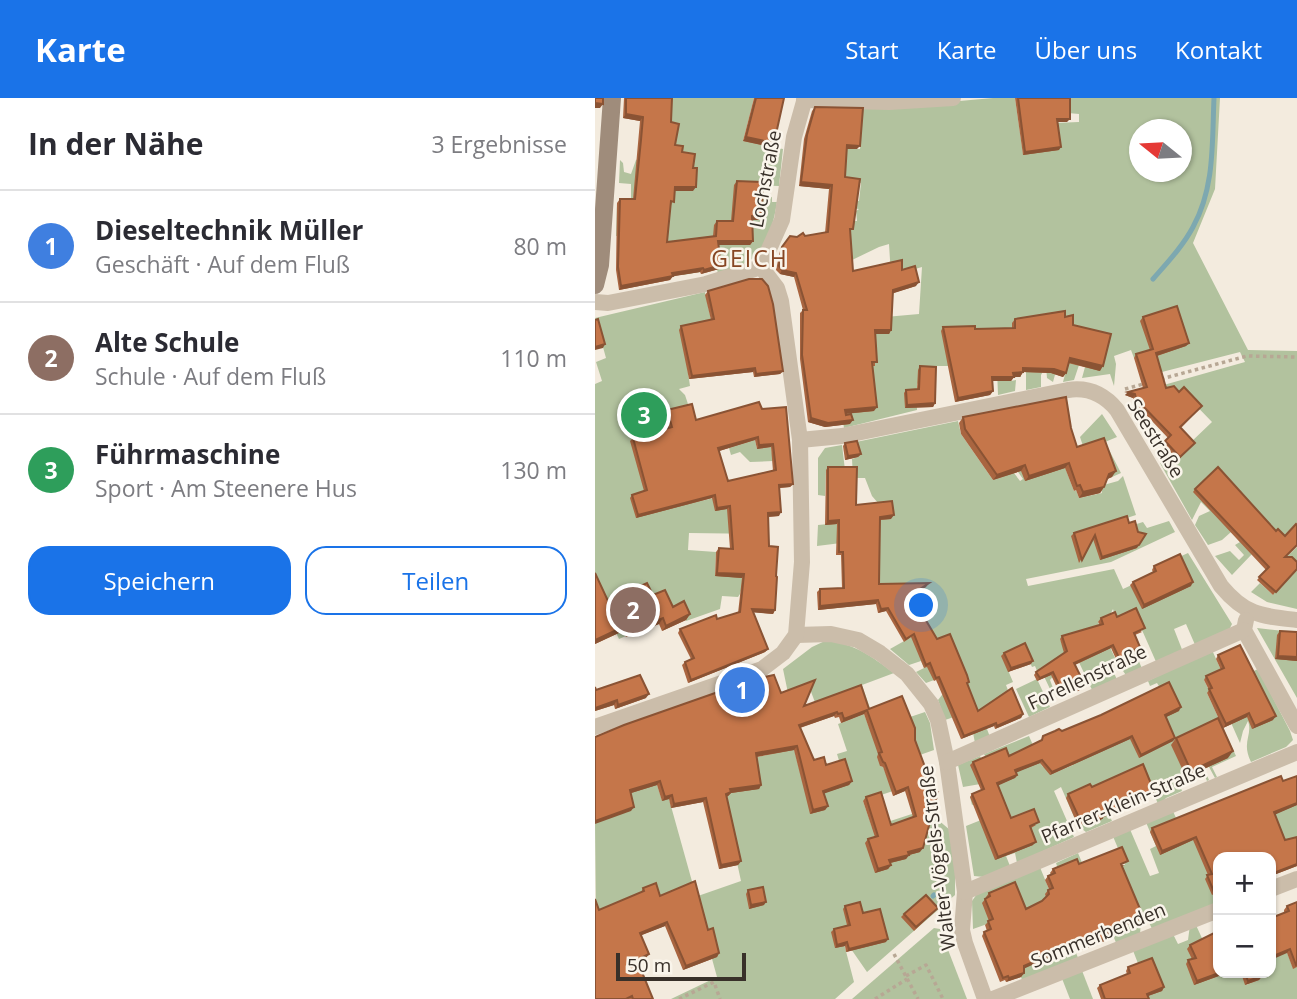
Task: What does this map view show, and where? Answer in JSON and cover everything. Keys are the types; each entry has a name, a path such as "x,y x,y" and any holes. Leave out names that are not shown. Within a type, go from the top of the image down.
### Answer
{"street":[{"path":"595,285 600,265 612,98"},
{"path":"805,99 879,102 953,98"},
{"name":"Lochstraße","path":"761,267 782,220 794,137 805,99"},
{"path":"595,302 603,304 706,284 761,267 777,288 781,301 800,440 802,545 796,635 783,653 762,669 595,727"},
{"name":"Seestraße","path":"800,440 842,436 1068,390 1082,389 1095,393 1117,410 1221,586 1247,611"},
{"path":"1297,620 1247,611 1244,629 1297,726"},
{"name":"Forellenstraße","path":"947,762 1244,629"},
{"name":"Walter-Vögels-Straße","path":"796,635 831,634 851,637 872,647 912,679 931,704 938,720 947,762 965,892 962,930 985,999"},
{"name":"Pfarrer-Klein-Straße","path":"965,892 1297,752"},
{"path":"1276,887 1297,879"},
{"name":"Sommerbenden","path":"993,999 1213,912"}],"path":[{"path":"1125,389 1247,356 1297,357"},
{"path":"894,954 918,999"},
{"path":"875,999 926,965 943,999"},
{"path":"679,999 714,982 720,999"}],"green space":[{"path":"670,98 754,98 743,141 783,149 779,186 743,185 742,194 772,197 772,202 777,202 772,227 765,243 749,261 718,274 717,269 683,275 666,246 665,236 616,236 617,203 631,202 631,184 619,183 620,160 624,172 631,174 636,160 657,148"},
{"path":"1015,98 1023,154 1055,123 1079,122 1079,114 1068,113 1068,98 1220,98 1215,189 1193,243 1248,350 1297,351 1297,546 1252,554 1232,575 1215,556 1230,551 1239,560 1244,555 1235,545 1240,542 1231,532 1222,540 1208,545 1195,525 1199,516 1210,511 1201,502 1192,520 1160,463 1171,453 1163,444 1190,443 1212,422 1182,391 1177,395 1146,390 1245,362 1240,352 1158,373 1150,352 1134,358 1131,350 1114,356 1114,386 1110,374 1082,378 1085,367 1079,365 1074,380 1063,382 1068,363 1059,360 1053,382 1047,378 1046,366 1041,375 1041,387 1026,390 1026,343 1020,352 1021,377 1010,377 1011,381 1016,380 1015,391 998,395 996,343 955,366 934,366 917,384 917,410 844,428 842,414 869,385 874,353 874,318 919,314 922,267 891,276 889,244 850,261 847,233 852,221 857,221 856,211 859,209 850,208 851,200 859,201 861,183 852,182 851,191 835,168 839,149 860,149 861,141 857,141 861,105"},
{"path":"705,292 712,324 686,359 690,386 679,389 685,395 692,416 656,427 649,436 683,505 749,490 766,534 689,533 688,550 716,552 715,576 747,570 740,594 738,597 722,596 720,609 686,621 680,607 611,603 626,636 619,639 595,588 595,384 602,381 596,362 606,358 595,318"},
{"path":"1102,414 1117,437 1105,442 1121,473 1112,477 1100,444 1084,449 1080,437"},
{"path":"958,421 961,434 993,480 1014,473 1020,481 1023,479 1018,472 1061,457 1079,498 1102,493 1100,486 1118,481 1123,476 1136,515 1090,530 1102,535 1143,522 1147,528 1169,521 1175,532 1111,562 1026,579 1028,586 1114,569 1123,589 1136,583 1147,606 1177,558 1188,553 1232,624 1228,632 1196,647 1186,624 1174,629 1183,652 1157,664 1134,612 1118,627 1113,609 1109,617 1098,622 1116,660 1121,662 1135,652 1143,671 1128,678 1116,661 1110,664 1118,682 1094,694 1067,637 1060,639 1068,659 1050,680 1053,688 1050,689 1041,670 1037,671 1035,666 1032,667 1025,652 1002,656 1013,682 1006,685 1009,693 982,716 990,737 975,743 969,712 945,720 938,700 942,695 957,689 961,670 926,683 916,672 924,668 921,661 909,665 890,649 913,636 841,543 817,546 818,525 891,518 872,496 865,478 857,478 857,496 854,496 852,459 858,457 856,442"},
{"path":"755,440 757,449 771,447 773,461 750,462 740,452 731,455 729,448"},
{"path":"842,445 845,470 826,470 825,496 818,495 818,458 825,448"},
{"path":"1297,547 1297,609 1267,602 1251,592 1260,583 1273,595 1274,569"},
{"path":"1257,628 1293,632 1297,651 1297,698"},
{"path":"827,640 863,652 894,673 862,685 871,711 816,705 810,689 788,693 783,669 812,647"},
{"path":"1212,650 1222,672 1204,680 1210,692 1207,693 1236,756 1212,767 1217,777 1215,778 1209,767 1204,769 1209,780 1207,781 1203,772 1179,783 1182,791 1166,798 1159,806 1152,790 1100,796 1112,821 1086,832 1078,826 1061,787 1054,791 1074,837 1017,863 1015,853 1006,856 1010,866 984,877 974,876 966,826 996,814 990,798 972,805 970,797 1015,778 963,787 958,765 980,756 982,760 986,758 984,754 1029,736 1042,766 1054,773 1073,765 1066,749 1160,688 1157,683 1150,686 1148,681"},
{"path":"1258,669 1293,740 1286,747 1251,762 1247,749 1248,721 1240,743 1216,689"},
{"path":"1037,679 1050,707 1029,717 1016,689"},
{"path":"925,712 930,723 934,750 917,756 908,733 915,730 910,717"},
{"path":"864,714 880,756 880,766 883,767 893,791 863,801 872,827 918,812 922,824 937,819 950,830 955,863 955,895 867,972 842,936 854,982 835,999 671,999 717,977 695,897 741,881 723,798 753,758 771,754 792,741 807,799 840,764 837,754 847,751 838,724"},
{"path":"656,782 662,800 669,799 693,885 616,916 596,914 595,824 627,791 646,788"},
{"path":"1297,798 1297,866 1285,851 1213,852 1213,907 1153,931 1146,916 1141,918 1140,936 1117,945 1112,933 1105,936 1065,927 1079,960 1023,982 1016,965 990,923 973,929 972,901 979,891 1039,865 1054,901 1059,892 1050,873 1058,869 1056,863 1078,853 1083,865 1125,865 1112,834 1129,827 1150,876 1159,873 1150,849 1156,846 1145,820 1172,809 1180,827"},
{"path":"1195,923 1213,962 1213,978 1243,978 1246,985 1258,980 1276,978 1276,925 1293,968 1297,967 1297,999 1138,999 1139,966 1132,948 1172,932 1178,944 1188,940 1190,925"},
{"path":"934,928 940,929 967,999 852,999"},
{"path":"1081,968 1093,999 1070,999 1061,976"}],"building":[{"path":"595,98 603,98 603,104 595,103"},
{"path":"626,98 672,98 671,122 679,124 675,145 683,146 682,152 695,154 693,168 697,168 696,187 675,187 667,242 716,236 717,221 733,221 737,181 761,182 761,217 752,216 753,241 718,241 721,265 704,270 672,273 673,276 621,286 618,267 620,199 635,199 643,117 626,114"},
{"path":"756,98 784,98 774,143 746,137"},
{"path":"1018,98 1070,98 1070,119 1057,119 1061,147 1025,152"},
{"path":"815,107 863,108 860,146 847,145 845,177 860,179 853,229 850,229 853,271 902,260 902,270 915,266 919,282 893,290 891,330 875,330 877,362 872,362 877,407 845,410 846,415 851,414 853,420 828,423 811,418 802,355 803,310 807,310 796,273 782,270 779,266 782,247 790,236 828,232 832,185 801,182 807,135"},
{"path":"749,279 762,279 768,286 783,371 756,374 755,368 692,376 681,326 714,319 708,291"},
{"path":"1177,306 1189,343 1156,353 1166,388 1174,386 1179,392 1184,387 1202,406 1180,427 1195,443 1180,457 1165,441 1171,435 1136,399 1135,394 1128,392 1147,387 1136,354 1153,349 1143,317"},
{"path":"1065,311 1065,317 1073,315 1073,325 1111,334 1103,366 1070,358 1066,373 1054,369 1023,368 1023,372 1013,373 1014,377 992,377 993,391 958,398 943,327 1015,328 1015,319"},
{"path":"598,319 605,344 595,347 595,320"},
{"path":"920,366 936,367 935,403 907,405 906,390 919,389"},
{"path":"1066,397 1077,447 1104,438 1116,471 1109,474 1104,487 1083,492 1080,485 1077,486 1069,463 1029,476 1025,465 997,475 965,429 963,417"},
{"path":"759,402 762,409 786,407 793,484 779,485 781,512 768,513 769,546 778,547 775,610 752,609 768,649 691,680 685,662 694,658 680,629 716,615 717,619 740,612 744,574 717,573 719,548 733,549 730,506 717,508 715,495 638,515 632,495 647,490 633,438 672,427 667,410 692,404 696,420","holes":["758,437 759,445 773,444 776,470 728,481 718,448"]},
{"path":"857,441 861,454 848,456 845,443"},
{"path":"828,467 857,467 856,505 892,501 894,515 880,517 879,584 929,583 911,595 937,639 950,634 978,711 1012,688 1023,714 997,726 996,723 964,736 939,677 936,678 930,663 926,665 914,634 906,639 888,608 881,609 878,600 820,606 820,589 844,588 843,552 839,552 839,520 828,521"},
{"path":"1218,467 1276,531 1278,529 1285,536 1297,525 1297,545 1285,557 1292,557 1297,562 1297,569 1276,592 1259,577 1269,567 1195,489"},
{"path":"1127,516 1129,523 1135,521 1138,532 1146,534 1139,545 1102,557 1095,535 1082,560 1074,533"},
{"path":"1180,554 1193,582 1144,605 1133,582 1156,571 1154,566"},
{"path":"595,573 608,601 647,583 653,595 665,590 673,607 684,601 690,614 666,626 663,618 631,631 627,625 595,640"},
{"path":"1136,608 1145,628 1134,633 1140,647 1128,653 1123,666 1113,645 1074,663 1085,685 1064,695 1053,672 1040,678 1036,672 1067,651 1062,636 1103,624 1101,618 1115,612 1117,617"},
{"path":"1280,631 1297,632 1297,657 1278,656"},
{"path":"1025,643 1033,661 1011,668 1004,653"},
{"path":"1240,645 1276,716 1255,726 1249,713 1226,724 1209,689 1212,688 1206,676 1224,668 1218,655"},
{"path":"640,675 649,694 618,705 617,700 595,708 595,687 596,690"},
{"path":"774,675 781,693 815,680 804,706 861,685 869,709 902,696 915,728 915,740 925,767 929,769 934,790 938,792 923,848 889,860 891,865 878,869 868,839 878,836 866,797 881,792 891,825 916,816 908,787 896,792 879,753 882,752 867,710 844,719 842,713 837,712 799,725 814,760 824,757 826,765 845,759 852,781 823,791 828,806 813,810 797,746 756,753 761,785 730,789 731,792 726,794 741,861 721,865 706,798 674,804 672,795 665,797 660,781 630,790 634,807 595,821 595,737 755,679"},
{"path":"1169,682 1181,707 1165,715 1175,738 1141,755 1132,736 1052,772 1042,760 1015,770 1017,775 997,783 1011,818 1034,809 1039,822 1030,826 1036,842 998,857 972,794 984,789 973,762 1006,748 1009,756 1042,740 1043,736 1101,715"},
{"path":"1218,718 1233,751 1191,771 1176,738"},
{"path":"1143,764 1154,791 1102,815 1102,818 1090,823 1087,819 1081,822 1068,794 1090,784 1092,787"},
{"path":"1281,776 1283,781 1297,776 1297,803 1274,812 1285,840 1297,837 1297,864 1276,872 1276,852 1213,852 1213,890 1207,875 1212,874 1196,837 1162,851 1152,828"},
{"path":"1122,847 1128,861 1121,864 1143,916 1107,930 1109,936 1085,946 1082,939 1070,952 1062,949 1024,966 1024,973 1003,978 984,932 991,929 988,921 993,919 985,899 990,896 989,893 1015,882 1026,909 1049,894 1048,890 1053,888 1048,876 1055,873 1053,869 1077,859 1079,864"},
{"path":"695,881 708,930 713,928 719,953 686,966 667,922 640,933 649,954 637,960 653,999 633,999 632,996 626,999 595,999 595,899 599,910 656,883 660,896"},
{"path":"763,887 766,902 751,905 748,890"},
{"path":"926,895 938,908 916,927 904,914"},
{"path":"860,902 863,913 880,909 888,939 849,949 847,942 837,945 834,929 850,925 845,906"},
{"path":"1297,902 1296,965 1290,949 1276,955 1276,916 1289,911 1287,906"},
{"path":"1213,934 1213,975 1197,981 1188,960 1196,958 1190,945"},
{"path":"1152,958 1164,987 1147,994 1149,999 1105,999 1100,985 1130,973 1128,967"}],"waterway":[{"path":"1153,279 1185,241 1200,212 1211,164 1214,98"}],"place":[{"name":"Führmaschine","path":"644,415"},
{"name":"Alte Schule","path":"633,610"},
{"name":"Dieseltechnik Müller","path":"742,690"}],"district":[{"name":"GEICH","path":"750,258"}]}
